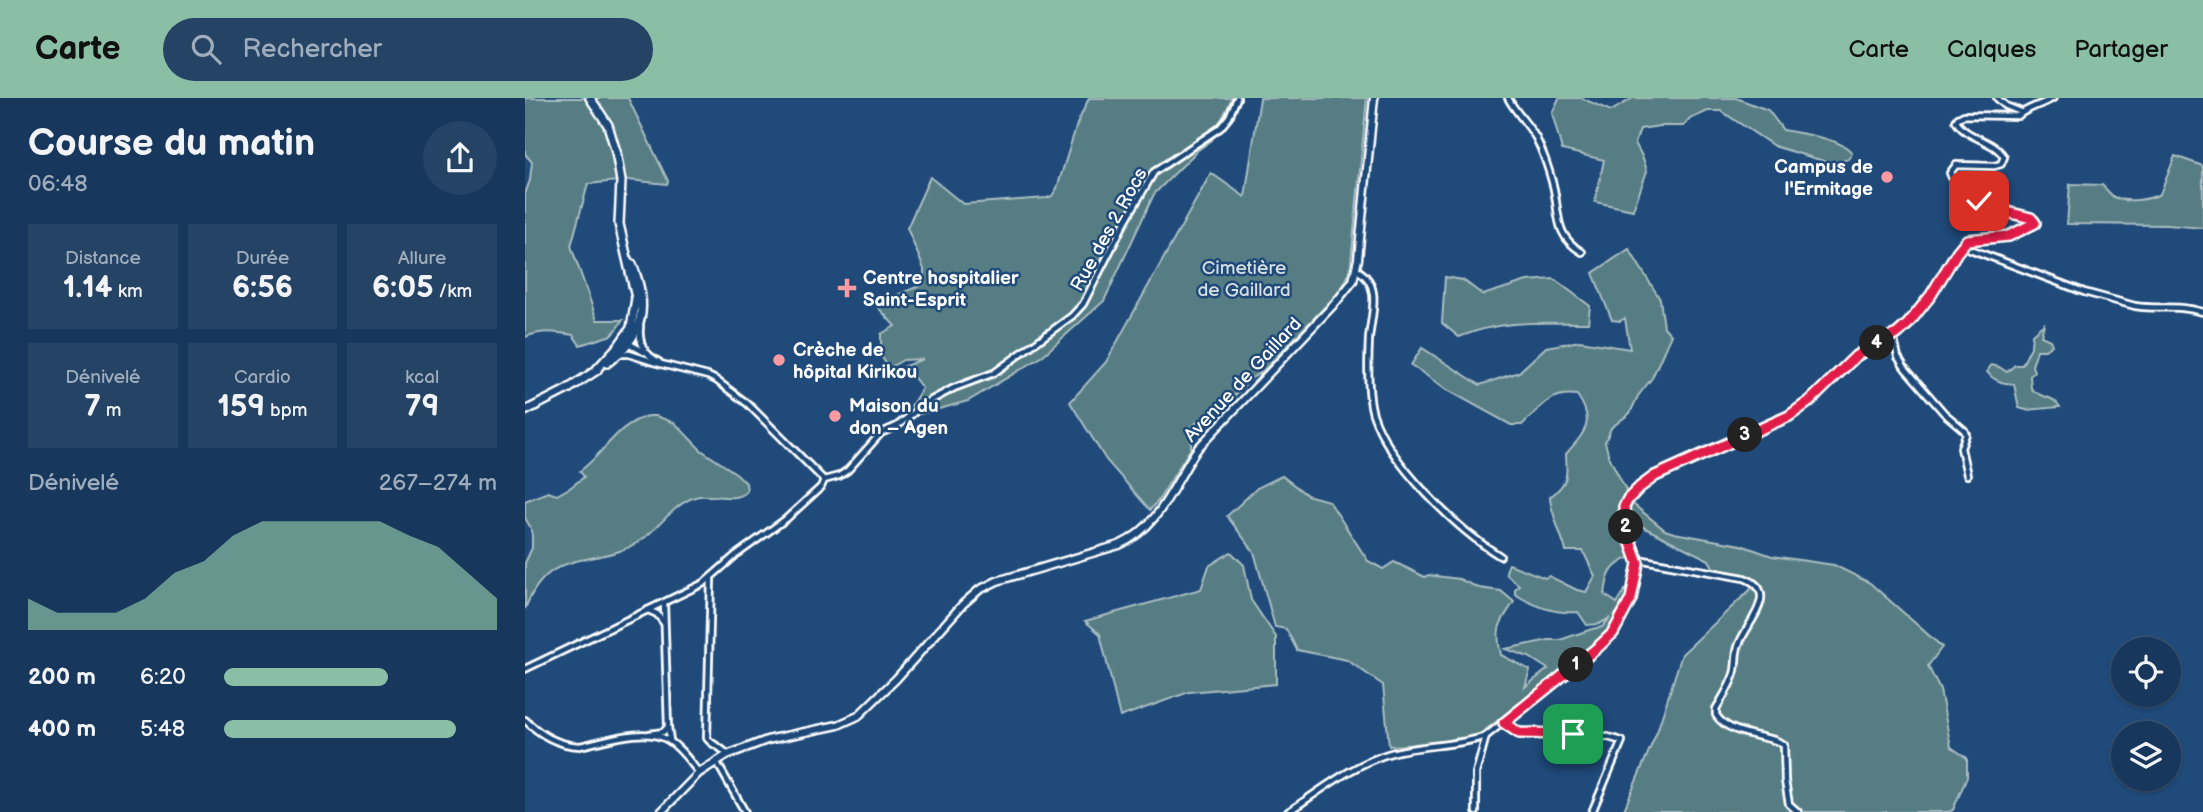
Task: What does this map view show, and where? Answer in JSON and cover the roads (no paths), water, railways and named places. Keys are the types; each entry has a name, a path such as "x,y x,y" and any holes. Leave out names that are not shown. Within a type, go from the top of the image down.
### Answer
{"main road":[{"path":"525,411 568,389 619,354 632,324 636,304 635,289 622,239 619,213 621,181 616,152 608,125 590,98"},
{"path":"595,371 637,332 642,316 642,293 622,239"}],"street":[{"name":"Rue des 2 Rocs","path":"525,669 711,578 736,555 786,519 824,480 848,471 881,433 897,426 926,402 994,373 1072,316 1083,304 1154,172 1220,128 1229,117 1237,98"},
{"name":"Avenue de Gaillard","path":"661,812 699,773 727,755 767,740 838,725 858,716 896,680 963,604 979,590 997,582 1119,545 1137,536 1158,515 1185,465 1198,448 1349,287 1357,270 1374,98"},
{"path":"1508,98 1536,138 1553,182 1563,235 1582,252"},
{"path":"1997,98 2003,104 2023,112"},
{"path":"1288,812 1368,761 1398,751 1486,736 1597,648 1613,633 1631,599 1638,559 1626,529 1623,511 1628,499 1655,476 1793,414 1818,394 1856,356 1893,336 1908,324 1925,304 1963,244 1970,239 2009,236 2035,223 2031,218 1987,206 1967,192 1951,175 1956,165 1994,166 2001,164 2003,159 2003,155 1995,147 1961,128 1956,122 1964,115 2014,117 2053,98"},
{"path":"1963,244 2035,274 2135,306 2151,309 2182,307 2203,312"},
{"path":"1357,270 1367,279 1374,297 1369,341 1370,383 1372,411 1382,435 1396,456 1444,513 1500,556"},
{"path":"642,316 640,338 645,353"},
{"path":"1893,336 1898,357 1908,371 1944,413 1965,431 1961,448 1967,475"},
{"path":"625,344 676,368"},
{"path":"625,344 637,356"},
{"path":"619,354 637,356 708,376 734,393 824,480"},
{"path":"1638,559 1744,578 1761,590 1759,608 1738,645 1735,671 1716,709 1716,715 1722,723 1784,745 1789,804 1798,812"},
{"path":"711,578 707,738 727,755"},
{"path":"664,603 670,741"},
{"path":"648,610 657,614 665,624"},
{"path":"525,720 551,739 571,746 663,732 668,727"},
{"path":"1504,723 1519,733 1608,737 1622,741 1592,812"},
{"path":"638,734 670,741 699,773"},
{"path":"1476,812 1476,773 1486,736"},
{"path":"1475,740 1482,752"},
{"path":"716,761 745,812"}],"place":[{"name":"Campus de l'Ermitage","path":"1887,177"},
{"name":"Centre hospitalier Saint-Esprit","path":"847,288"},
{"name":"Crèche de hôpital Kirikou","path":"779,360"},
{"name":"Maison du don – Agen","path":"835,416"}],"park label":[{"name":"Cimetière de Gaillard","path":"1244,278"}]}
